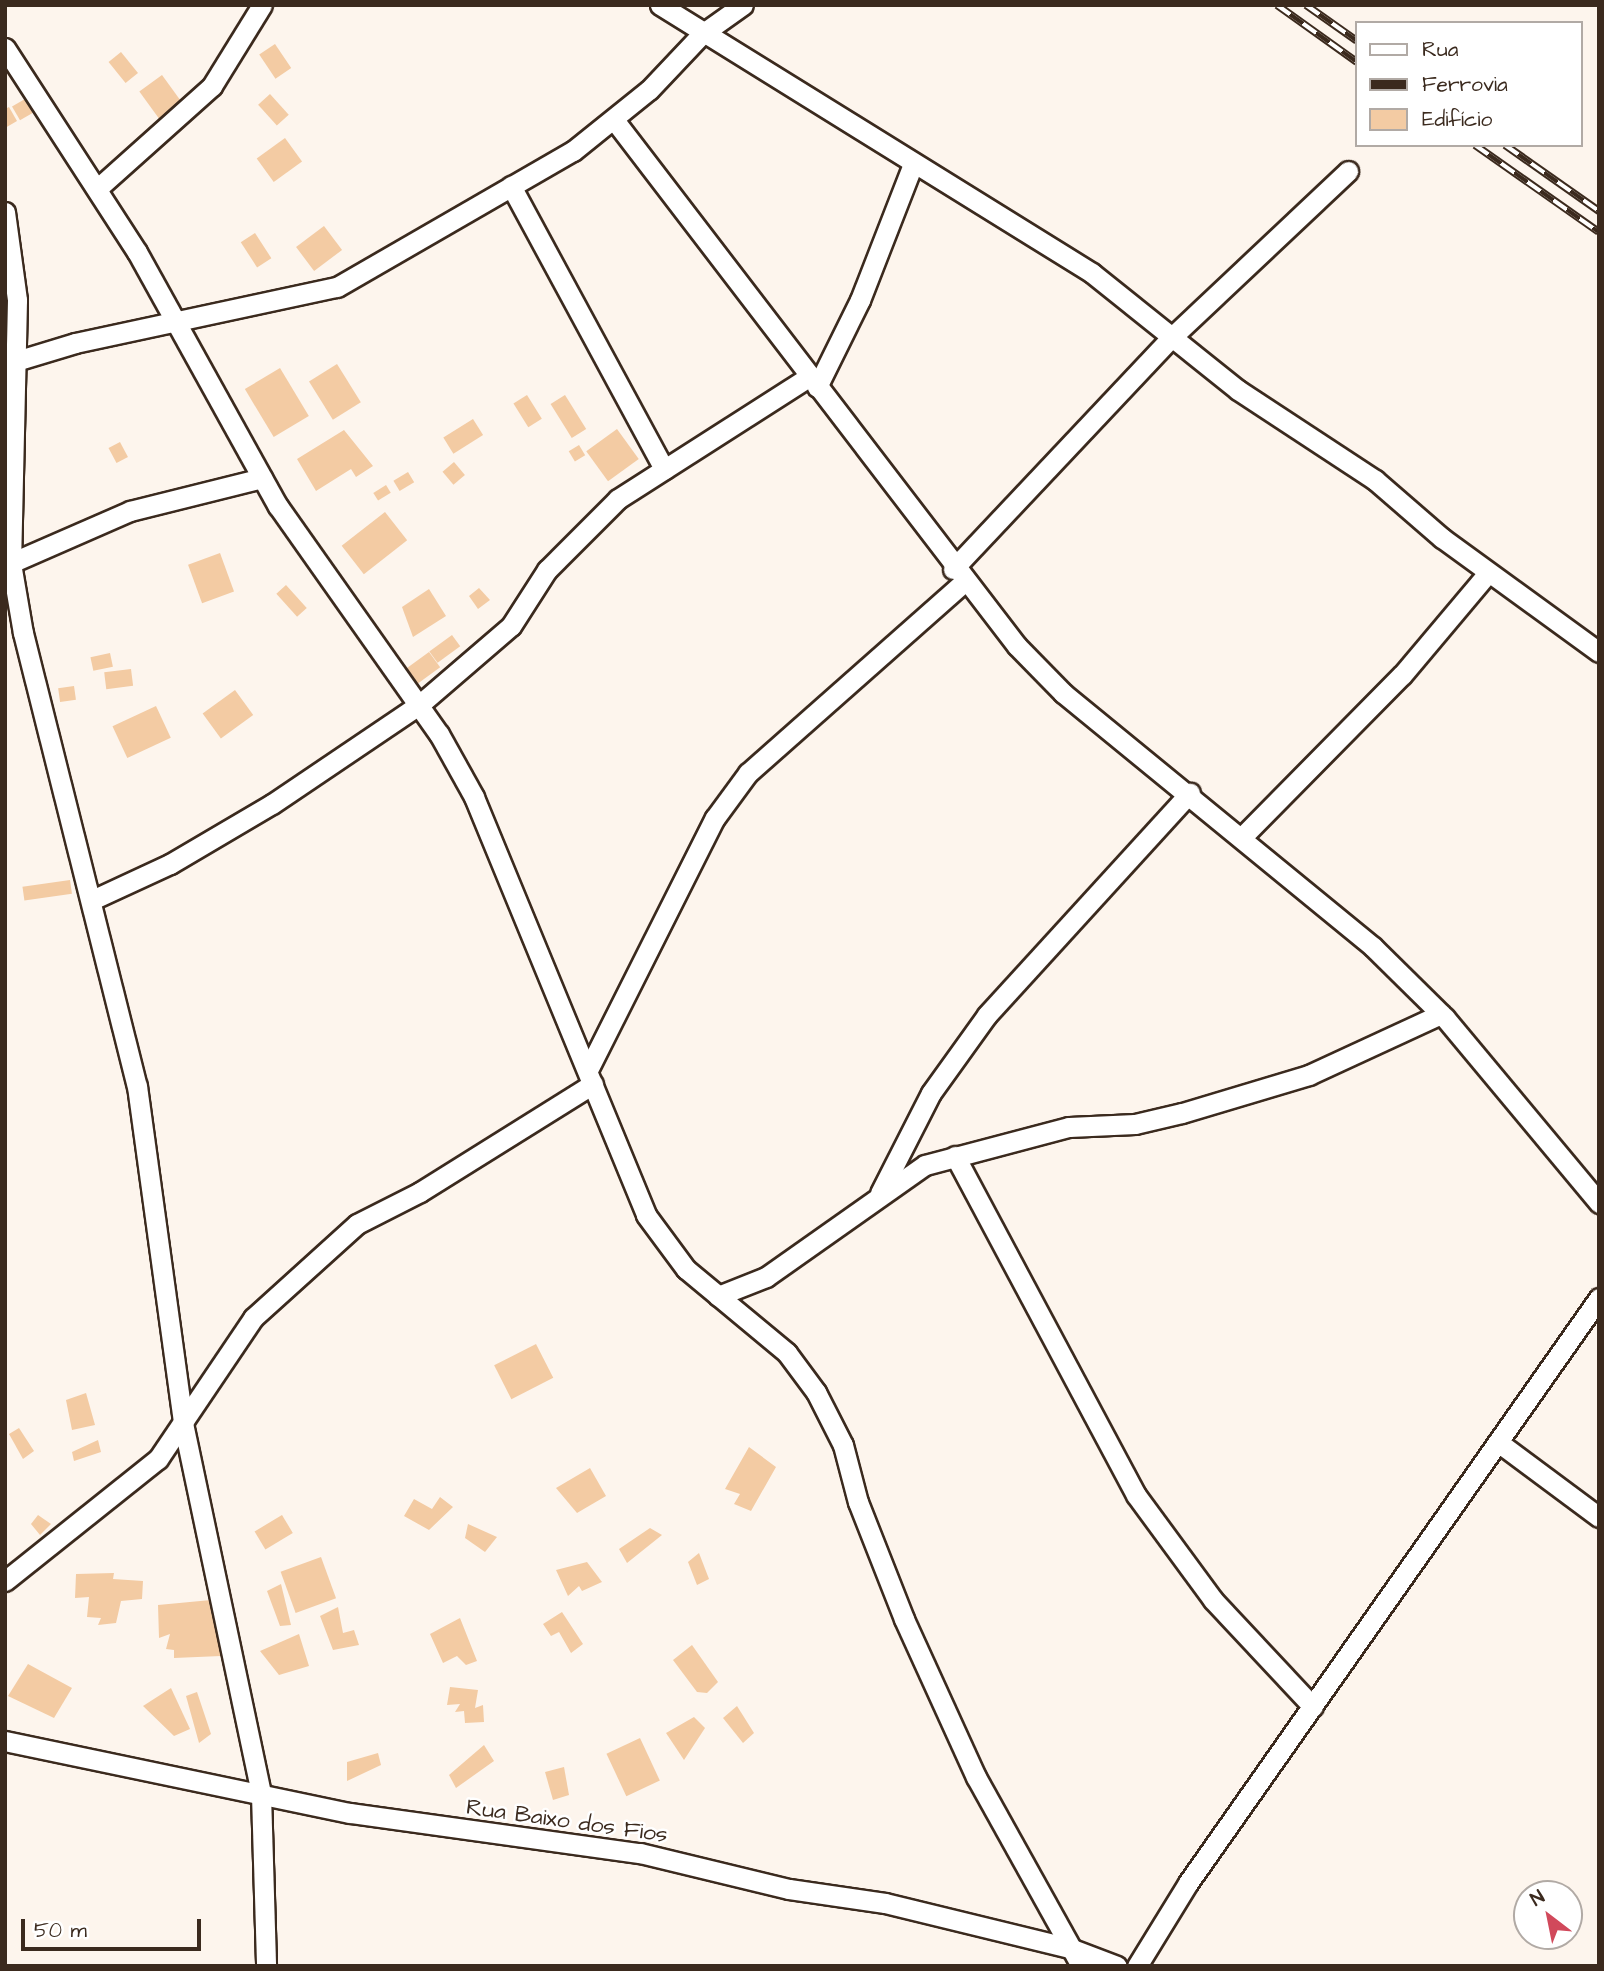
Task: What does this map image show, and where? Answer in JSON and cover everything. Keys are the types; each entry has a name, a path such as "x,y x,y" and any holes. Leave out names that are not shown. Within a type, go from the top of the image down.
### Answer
{"street":[{"path":"98,188 212,86 262,5"},
{"path":"660,5 702,34 1092,273 1238,390 1375,480 1488,573 1599,652"},
{"path":"10,361 337,287 511,186 615,121 702,34 743,5"},
{"path":"5,48 98,188 178,323 262,478 419,705 474,797 646,1215 686,1269 787,1353 816,1392 843,1445 862,1514 953,1729 1081,1966"},
{"path":"615,121 958,576 1063,693 1244,835 1441,1014 1599,1203"},
{"path":"92,900 170,864 272,804 419,705 511,626 577,534 664,469 813,382 860,300 913,164"},
{"path":"5,1581 114,1498 158,1459 253,1318 357,1224 420,1192 590,1077 715,818 748,774 958,576 1172,337 1349,171"},
{"path":"511,186 664,469"},
{"path":"5,212 16,281 10,361 11,563 137,1086 183,1423 261,1794 266,1966"},
{"path":"11,563 130,511 262,478"},
{"path":"1244,835 1402,675 1488,573"},
{"path":"879,1195 931,1093 987,1015 1190,793"},
{"path":"718,1296 766,1277 925,1165 1069,1127 1135,1124 1182,1113 1309,1075 1441,1014"},
{"path":"956,1156 1136,1495 1213,1600 1313,1707"},
{"path":"1137,1966 1313,1707 1599,1298"},
{"path":"1498,1442 1599,1517"},
{"name":"Rua Baixo dos Fios","path":"5,1741 403,1822 640,1853 1070,1948 1117,1966"}],"building":[{"path":"275,44 291,68 275,79 259,55"},
{"path":"121,52 138,73 126,83 109,62"},
{"path":"162,75 187,109 164,125 139,91"},
{"path":"270,94 289,115 277,126 258,105"},
{"path":"25,99 33,113 20,120 12,106"},
{"path":"9,107 17,121 5,128 5,109"},
{"path":"285,138 302,161 274,182 257,159"},
{"path":"324,226 342,250 314,271 296,247"},
{"path":"255,233 271,258 257,267 241,242"},
{"path":"337,364 361,402 333,420 309,381"},
{"path":"280,368 309,416 274,437 245,389"},
{"path":"527,395 542,419 528,427 513,403"},
{"path":"565,395 586,429 572,438 551,404"},
{"path":"473,419 483,435 453,454 443,438"},
{"path":"617,429 639,459 608,481 586,451"},
{"path":"344,430 373,466 356,477 351,469 316,491 297,459"},
{"path":"120,442 128,457 117,463 109,448"},
{"path":"579,445 585,455 575,461 569,451"},
{"path":"454,462 465,475 453,485 443,472"},
{"path":"408,472 414,482 400,491 393,481"},
{"path":"386,485 391,493 378,501 373,493"},
{"path":"385,512 407,540 364,574 342,546"},
{"path":"220,553 234,592 202,603 188,565"},
{"path":"286,585 307,608 297,617 276,594"},
{"path":"479,588 490,600 478,609 469,596"},
{"path":"429,589 446,616 413,637 402,607"},
{"path":"452,635 460,646 438,663 429,651"},
{"path":"429,652 440,667 418,684 406,668"},
{"path":"110,653 113,667 93,671 90,657"},
{"path":"131,669 133,686 106,689 104,672"},
{"path":"74,686 76,700 60,702 58,688"},
{"path":"235,690 253,715 221,739 203,714"},
{"path":"156,706 171,738 127,758 112,726"},
{"path":"70,880 72,894 24,901 22,887"},
{"path":"536,1344 553,1378 511,1399 494,1365"},
{"path":"86,1393 95,1425 72,1430 66,1400"},
{"path":"19,1428 34,1451 23,1459 9,1434"},
{"path":"98,1440 101,1452 74,1461 72,1452"},
{"path":"749,1447 776,1467 751,1511 734,1504 740,1494 725,1489"},
{"path":"590,1468 606,1496 577,1513 556,1488"},
{"path":"440,1497 453,1507 429,1530 404,1516 414,1499 432,1509"},
{"path":"38,1515 51,1524 40,1535 31,1524"},
{"path":"282,1515 293,1533 265,1549 255,1531"},
{"path":"468,1524 497,1537 485,1552 465,1538"},
{"path":"650,1528 662,1535 627,1563 619,1549"},
{"path":"699,1553 709,1579 697,1585 688,1562"},
{"path":"321,1557 336,1598 296,1613 281,1572"},
{"path":"587,1562 602,1582 582,1591 579,1586 568,1596 556,1570"},
{"path":"114,1573 113,1579 143,1581 142,1599 121,1601 116,1623 98,1625 101,1618 87,1617 89,1597 75,1598 76,1574"},
{"path":"281,1584 291,1625 280,1626 267,1591"},
{"path":"211,1600 221,1656 174,1658 174,1650 166,1649 170,1634 159,1638 158,1605"},
{"path":"338,1607 343,1633 354,1630 359,1645 333,1650 320,1616"},
{"path":"562,1612 583,1644 571,1653 559,1632 551,1636 543,1624"},
{"path":"460,1618 477,1661 466,1665 457,1656 443,1663 430,1634"},
{"path":"299,1634 309,1666 279,1675 260,1651"},
{"path":"692,1645 718,1682 707,1693 697,1692 673,1660"},
{"path":"28,1664 72,1688 54,1718 8,1696"},
{"path":"450,1687 478,1690 475,1708 483,1705 484,1722 465,1723 464,1711 455,1712 460,1704 447,1705"},
{"path":"171,1688 190,1729 174,1736 143,1706"},
{"path":"197,1692 211,1734 199,1743 186,1696"},
{"path":"737,1706 754,1733 743,1743 723,1718"},
{"path":"694,1717 705,1728 684,1760 666,1733"},
{"path":"640,1738 660,1781 626,1796 606,1754"},
{"path":"484,1745 494,1761 456,1788 449,1775"},
{"path":"378,1753 381,1765 347,1781 347,1762"},
{"path":"564,1767 569,1795 553,1800 545,1772"}],"railway":[{"path":"1277,5 1356,61"},
{"path":"1306,5 1356,40"},
{"path":"1478,147 1599,232"},
{"path":"1508,147 1599,211"}]}
